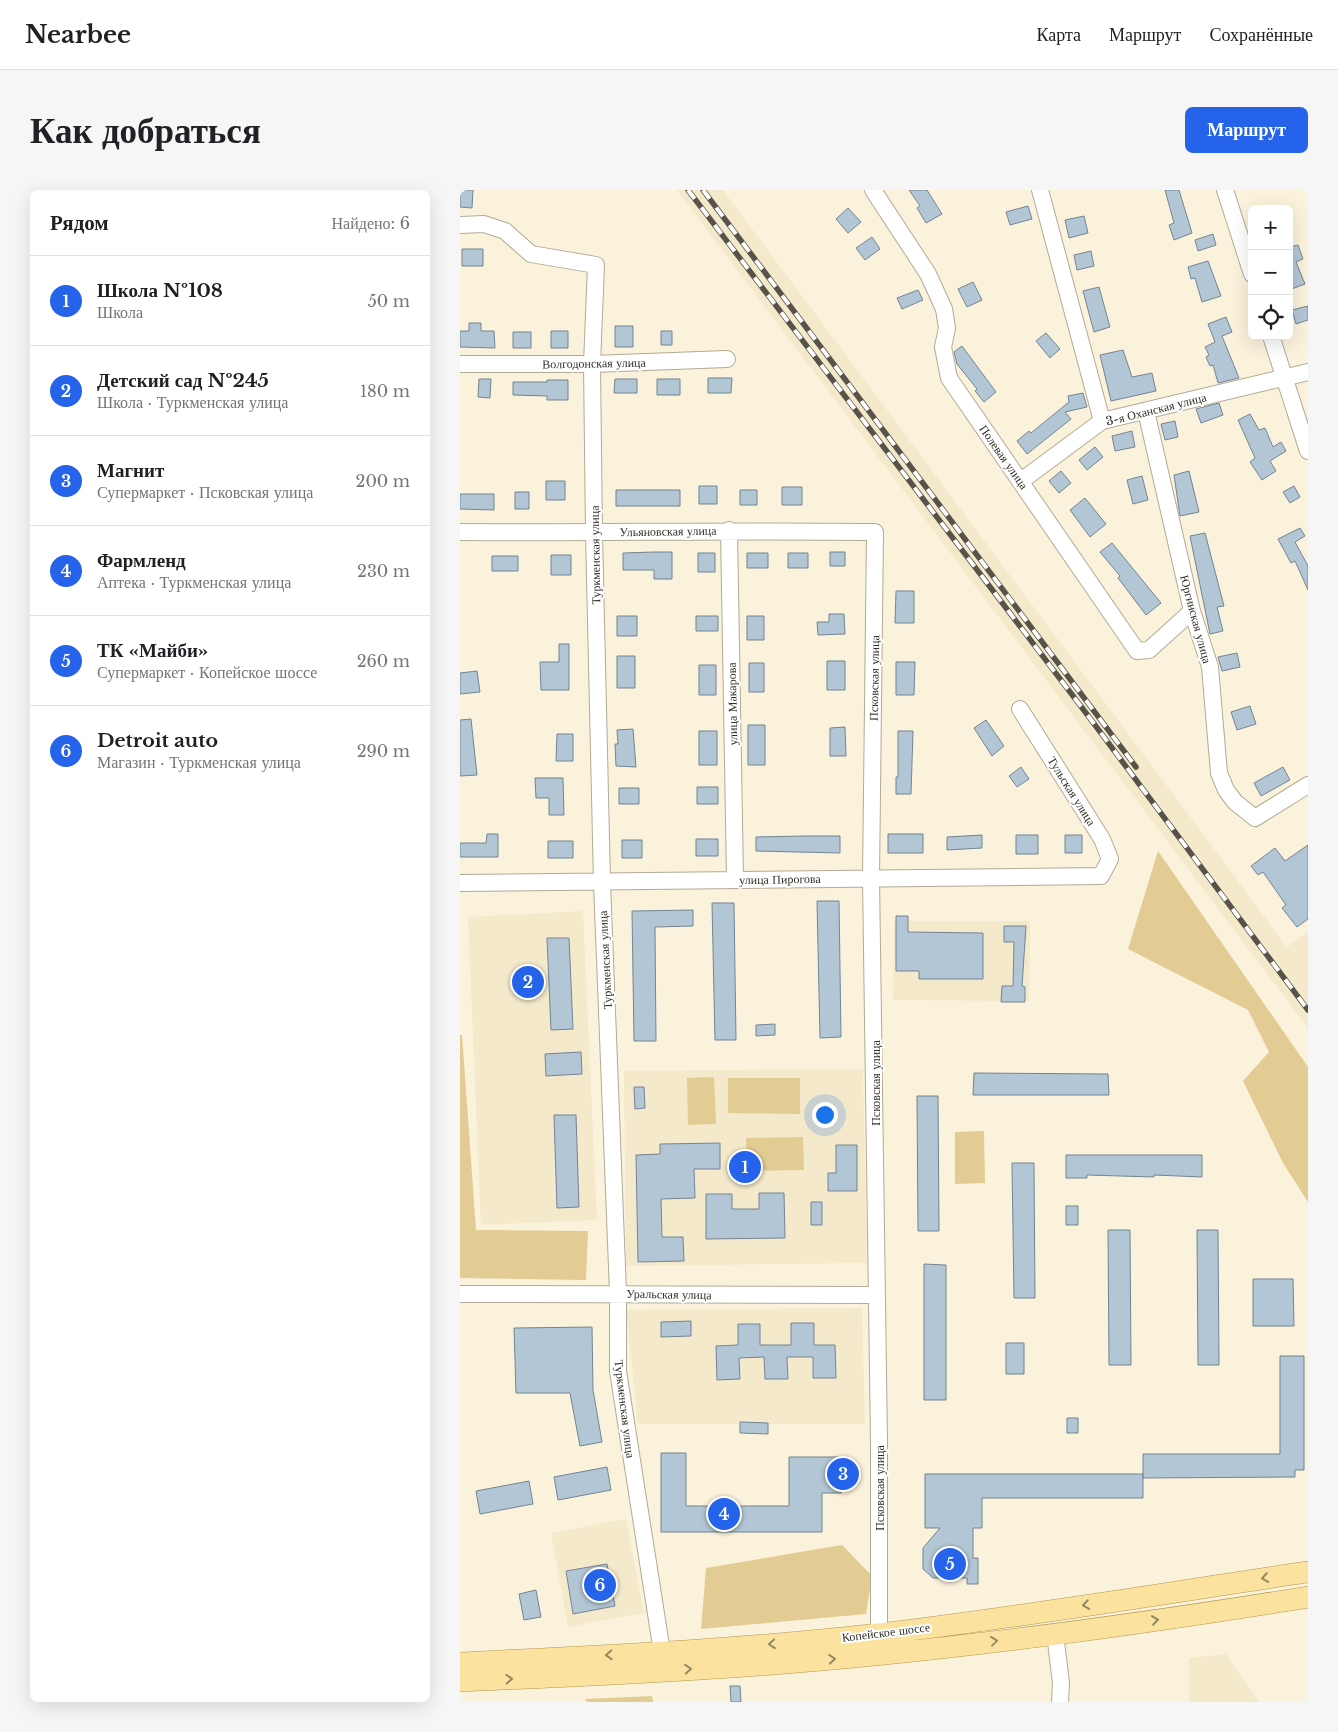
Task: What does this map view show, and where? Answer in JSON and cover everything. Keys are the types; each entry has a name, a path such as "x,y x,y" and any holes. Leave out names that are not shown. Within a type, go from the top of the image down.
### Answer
{"main road":[{"name":"Копейское шоссе","path":"460,1681 662,1662 1053,1611 1308,1572"},
{"name":"Копейское шоссе","path":"460,1663 662,1662 882,1655 1055,1634 1308,1597"},
{"path":"1053,1611 1055,1634"}],"street":[{"name":"Полевая улица","path":"873,190 928,274 944,309 947,328 943,347 949,378 1137,651 1149,650 1192,611"},
{"path":"1040,190 1102,421"},
{"path":"1225,190 1248,262"},
{"name":"Туркменская улица","path":"460,225 484,224 505,230 531,254 596,265 592,364 594,533 602,883 618,1293 618,1371 662,1662"},
{"path":"1272,340 1308,451"},
{"name":"Волгодонская улица","path":"460,364 592,364 727,359"},
{"name":"3-я Оханская улица","path":"1021,481 1102,421 1308,372"},
{"name":"Юргинская улица","path":"1146,411 1192,611 1210,667 1219,773 1226,790 1235,802 1255,818 1308,785"},
{"name":"Ульяновская улица","path":"460,532 594,533 729,530 875,532"},
{"name":"улица Макарова","path":"729,530 735,879"},
{"name":"Псковская улица","path":"875,532 871,878 877,1295 879,1634"},
{"name":"Тульская улица","path":"1020,709 1102,839 1110,859 1101,876"},
{"name":"улица Пирогова","path":"460,882 602,883 735,879 1101,876"},
{"name":"Уральская улица","path":"460,1294 877,1295"},
{"path":"1055,1634 1061,1683 1060,1702"}],"shaded area":[{"path":"677,190 723,190 1287,947 1308,932 1308,1028"},
{"path":"1158,851 1308,1067 1308,1202 1283,1163 1243,1081 1269,1052 1248,1010 1128,949"},
{"path":"583,911 597,1220 481,1225 468,917"},
{"path":"894,921 1030,921 1029,1001 893,1000"},
{"path":"460,1035 462,1035 476,1230 588,1231 586,1280 460,1278"},
{"path":"863,1069 867,1263 626,1266 624,1071"},
{"path":"714,1077 716,1124 688,1125 687,1078"},
{"path":"728,1078 800,1078 800,1114 728,1113"},
{"path":"984,1131 985,1183 955,1184 955,1132"},
{"path":"803,1137 804,1170 747,1171 746,1138"},
{"path":"862,1308 865,1424 638,1424 626,1310"},
{"path":"626,1519 644,1613 568,1627 551,1533"},
{"path":"842,1545 872,1576 866,1614 701,1629 706,1568"},
{"path":"1226,1654 1259,1702 1190,1702 1189,1658"},
{"path":"652,1696 653,1702 587,1702 585,1699"}],"building":[{"path":"460,190 473,190 472,208 460,207"},
{"path":"909,190 927,190 942,214 926,223 917,208 920,206"},
{"path":"1165,190 1179,190 1192,233 1174,240 1169,225 1174,223"},
{"path":"1028,206 1032,219 1010,225 1006,212"},
{"path":"848,208 861,222 848,233 836,219"},
{"path":"1084,216 1088,233 1069,238 1065,220"},
{"path":"1213,234 1216,245 1198,251 1195,240"},
{"path":"872,237 880,249 865,260 856,248"},
{"path":"1298,245 1303,259 1296,262 1305,284 1293,288 1293,250 1293,246"},
{"path":"462,249 483,249 483,266 462,266"},
{"path":"1091,251 1094,266 1077,270 1074,255"},
{"path":"1208,261 1221,296 1202,302 1195,278 1191,279 1188,267"},
{"path":"973,282 982,300 967,307 958,289"},
{"path":"1099,287 1110,327 1094,332 1083,291"},
{"path":"918,290 923,300 902,309 897,298"},
{"path":"1308,306 1308,320 1296,324 1293,310"},
{"path":"1226,317 1232,332 1222,336 1239,378 1218,383 1213,365 1210,366 1206,357 1209,355 1205,347 1215,342 1208,324"},
{"path":"469,323 481,323 481,331 494,331 495,348 460,347 460,331 469,331"},
{"path":"615,326 633,326 633,347 615,347"},
{"path":"551,331 568,331 568,348 551,348"},
{"path":"661,331 672,331 672,345 661,345"},
{"path":"513,332 531,332 531,348 513,348"},
{"path":"1046,333 1060,349 1050,358 1036,341"},
{"path":"962,346 996,392 984,402 975,391 977,389 957,364 954,352"},
{"path":"1123,350 1132,377 1152,373 1156,391 1111,401 1100,355"},
{"path":"708,378 732,378 731,393 708,393"},
{"path":"479,379 491,379 490,398 478,397"},
{"path":"615,379 637,379 637,393 614,393"},
{"path":"657,379 680,379 680,395 657,395"},
{"path":"547,380 568,380 568,400 547,400 547,396 513,395 513,382 547,382"},
{"path":"1083,393 1087,407 1065,412 1071,419 1027,454 1017,441 1029,431 1031,433 1069,402 1068,396"},
{"path":"1219,403 1223,415 1201,423 1196,409"},
{"path":"1250,414 1259,430 1265,428 1273,447 1281,442 1286,451 1270,461 1276,471 1262,480 1250,462 1255,458 1238,420"},
{"path":"1175,421 1178,437 1165,440 1161,424"},
{"path":"1132,431 1135,447 1115,451 1112,436"},
{"path":"1095,447 1103,457 1087,470 1079,460"},
{"path":"1061,471 1071,483 1059,493 1049,481"},
{"path":"1189,471 1199,512 1180,516 1174,475"},
{"path":"1142,476 1148,500 1133,504 1127,480"},
{"path":"546,481 565,481 565,500 546,500"},
{"path":"699,486 717,486 717,504 699,504"},
{"path":"1294,486 1300,497 1290,503 1283,492"},
{"path":"782,487 802,487 802,505 782,505"},
{"path":"616,490 680,490 680,506 616,506"},
{"path":"740,490 757,490 757,505 740,505"},
{"path":"515,492 529,492 529,509 515,509"},
{"path":"460,494 494,494 494,510 460,509"},
{"path":"1085,498 1106,524 1090,537 1070,510"},
{"path":"1300,528 1305,536 1295,542 1308,566 1308,590 1295,561 1291,563 1278,539"},
{"path":"1205,533 1224,606 1217,607 1223,631 1210,634 1190,536"},
{"path":"1112,543 1161,603 1146,615 1118,578 1120,576 1100,552"},
{"path":"672,552 672,579 654,579 654,570 623,570 623,553"},
{"path":"830,552 845,552 845,566 830,566"},
{"path":"698,553 715,553 715,572 698,572"},
{"path":"747,553 768,553 768,568 747,568"},
{"path":"788,553 808,553 808,568 788,568"},
{"path":"551,555 571,555 571,575 551,575"},
{"path":"492,556 518,556 518,571 492,571"},
{"path":"896,591 914,591 914,623 895,623"},
{"path":"829,614 844,614 845,634 818,635 817,622 829,622"},
{"path":"617,616 637,616 637,636 617,636"},
{"path":"696,616 718,616 718,631 696,631"},
{"path":"747,616 764,616 764,640 747,640"},
{"path":"559,644 569,644 569,690 541,690 540,662 559,662"},
{"path":"1237,653 1240,667 1222,671 1218,657"},
{"path":"617,656 635,656 635,688 617,688"},
{"path":"827,661 845,661 845,690 827,690"},
{"path":"896,662 915,662 914,695 896,695"},
{"path":"749,663 764,663 764,692 749,692"},
{"path":"699,665 716,665 716,695 699,695"},
{"path":"477,671 480,692 460,694 460,673"},
{"path":"1250,706 1256,724 1237,730 1231,712"},
{"path":"471,719 477,775 460,776 460,720"},
{"path":"986,720 1004,746 992,756 974,728"},
{"path":"748,725 765,725 765,765 748,765"},
{"path":"845,727 846,756 830,756 830,728"},
{"path":"633,729 636,767 616,766 615,744 618,744 617,730"},
{"path":"699,731 717,731 717,765 699,765"},
{"path":"898,731 913,731 911,794 896,794"},
{"path":"557,734 573,734 573,761 556,761"},
{"path":"1021,767 1029,779 1017,787 1009,776"},
{"path":"1283,767 1290,780 1261,796 1254,783"},
{"path":"535,778 563,778 564,815 549,815 549,798 536,798"},
{"path":"697,787 718,787 718,804 697,804"},
{"path":"619,788 639,788 639,804 619,804"},
{"path":"487,834 498,834 498,857 460,857 460,843 486,843"},
{"path":"888,834 923,834 923,853 888,853"},
{"path":"982,835 982,848 947,850 947,837"},
{"path":"1016,835 1038,835 1038,854 1016,854"},
{"path":"1065,835 1082,835 1082,853 1065,853"},
{"path":"840,836 840,853 756,851 756,837"},
{"path":"696,839 718,839 718,856 696,856"},
{"path":"622,840 642,840 642,858 622,858"},
{"path":"548,841 573,841 573,858 548,858"},
{"path":"1308,845 1308,919 1297,927 1282,908 1286,905 1263,872 1258,875 1251,866 1275,848 1285,861"},
{"path":"817,901 839,901 841,1037 820,1038"},
{"path":"712,903 734,903 736,1040 715,1040"},
{"path":"693,910 693,926 655,927 656,1041 634,1041 632,911"},
{"path":"896,916 908,916 908,932 983,933 983,979 919,979 919,971 896,971"},
{"path":"1004,926 1026,926 1022,986 1025,987 1025,1002 1001,1002 1002,986 1013,986 1014,942 1004,942"},
{"path":"547,938 569,938 573,1029 551,1030"},
{"path":"775,1024 775,1035 756,1036 756,1025"},
{"path":"581,1052 582,1074 546,1076 545,1054"},
{"path":"974,1073 1108,1074 1109,1095 973,1095"},
{"path":"634,1087 644,1087 645,1108 635,1109"},
{"path":"917,1096 938,1096 939,1231 918,1231"},
{"path":"554,1115 576,1115 579,1207 557,1208"},
{"path":"720,1143 720,1169 694,1169 695,1198 661,1199 662,1237 683,1237 684,1261 638,1262 636,1155 660,1154 660,1144"},
{"path":"836,1145 857,1145 857,1191 828,1191 828,1173 836,1173"},
{"path":"1066,1155 1202,1155 1202,1177 1087,1175 1087,1178 1066,1178"},
{"path":"1012,1163 1034,1163 1035,1298 1014,1298"},
{"path":"759,1193 784,1193 785,1238 706,1239 706,1194 732,1194 732,1209 759,1209"},
{"path":"811,1202 822,1202 822,1225 811,1225"},
{"path":"1066,1206 1078,1206 1078,1225 1066,1225"},
{"path":"1108,1230 1130,1230 1131,1365 1109,1365"},
{"path":"1197,1230 1218,1230 1219,1365 1198,1365"},
{"path":"924,1264 946,1265 946,1400 924,1400"},
{"path":"1253,1279 1293,1279 1294,1326 1253,1326"},
{"path":"691,1321 691,1336 661,1337 661,1322"},
{"path":"791,1323 814,1323 814,1345 835,1345 836,1378 813,1378 813,1357 787,1357 788,1379 765,1379 764,1357 739,1358 740,1379 717,1380 716,1346 738,1345 738,1324 760,1324 760,1345 791,1345"},
{"path":"592,1327 593,1390 602,1442 580,1446 570,1393 516,1393 514,1328"},
{"path":"1006,1343 1024,1343 1024,1374 1006,1374"},
{"path":"1280,1356 1304,1356 1304,1470 1295,1470 1295,1477 1143,1478 1143,1454 1280,1454"},
{"path":"1067,1418 1078,1418 1078,1433 1067,1433"},
{"path":"740,1422 768,1423 768,1434 740,1433"},
{"path":"661,1453 686,1453 686,1506 789,1506 789,1457 847,1457 847,1478 841,1478 841,1493 822,1493 822,1532 661,1532"},
{"path":"607,1467 611,1490 558,1500 554,1477"},
{"path":"925,1474 1143,1474 1143,1498 982,1498 982,1528 973,1528 973,1558 978,1558 978,1584 967,1584 967,1578 933,1578 923,1569 923,1548 940,1528 925,1528"},
{"path":"529,1481 533,1504 480,1514 476,1491"},
{"path":"607,1564 615,1606 573,1614 566,1571"},
{"path":"536,1590 541,1617 524,1620 519,1594"},
{"path":"730,1686 740,1686 741,1702 731,1702"}],"railway":[{"path":"688,190 1083,709 1308,1010"},
{"path":"703,190 1136,767"}],"place":[{"name":"Детский сад №245","path":"528,982"},
{"name":"Школа №108","path":"745,1167"},
{"name":"Магнит","path":"843,1474"},
{"name":"Фармленд","path":"724,1514"},
{"name":"ТК «Майби»","path":"950,1564"},
{"name":"Detroit auto","path":"600,1585"}]}
